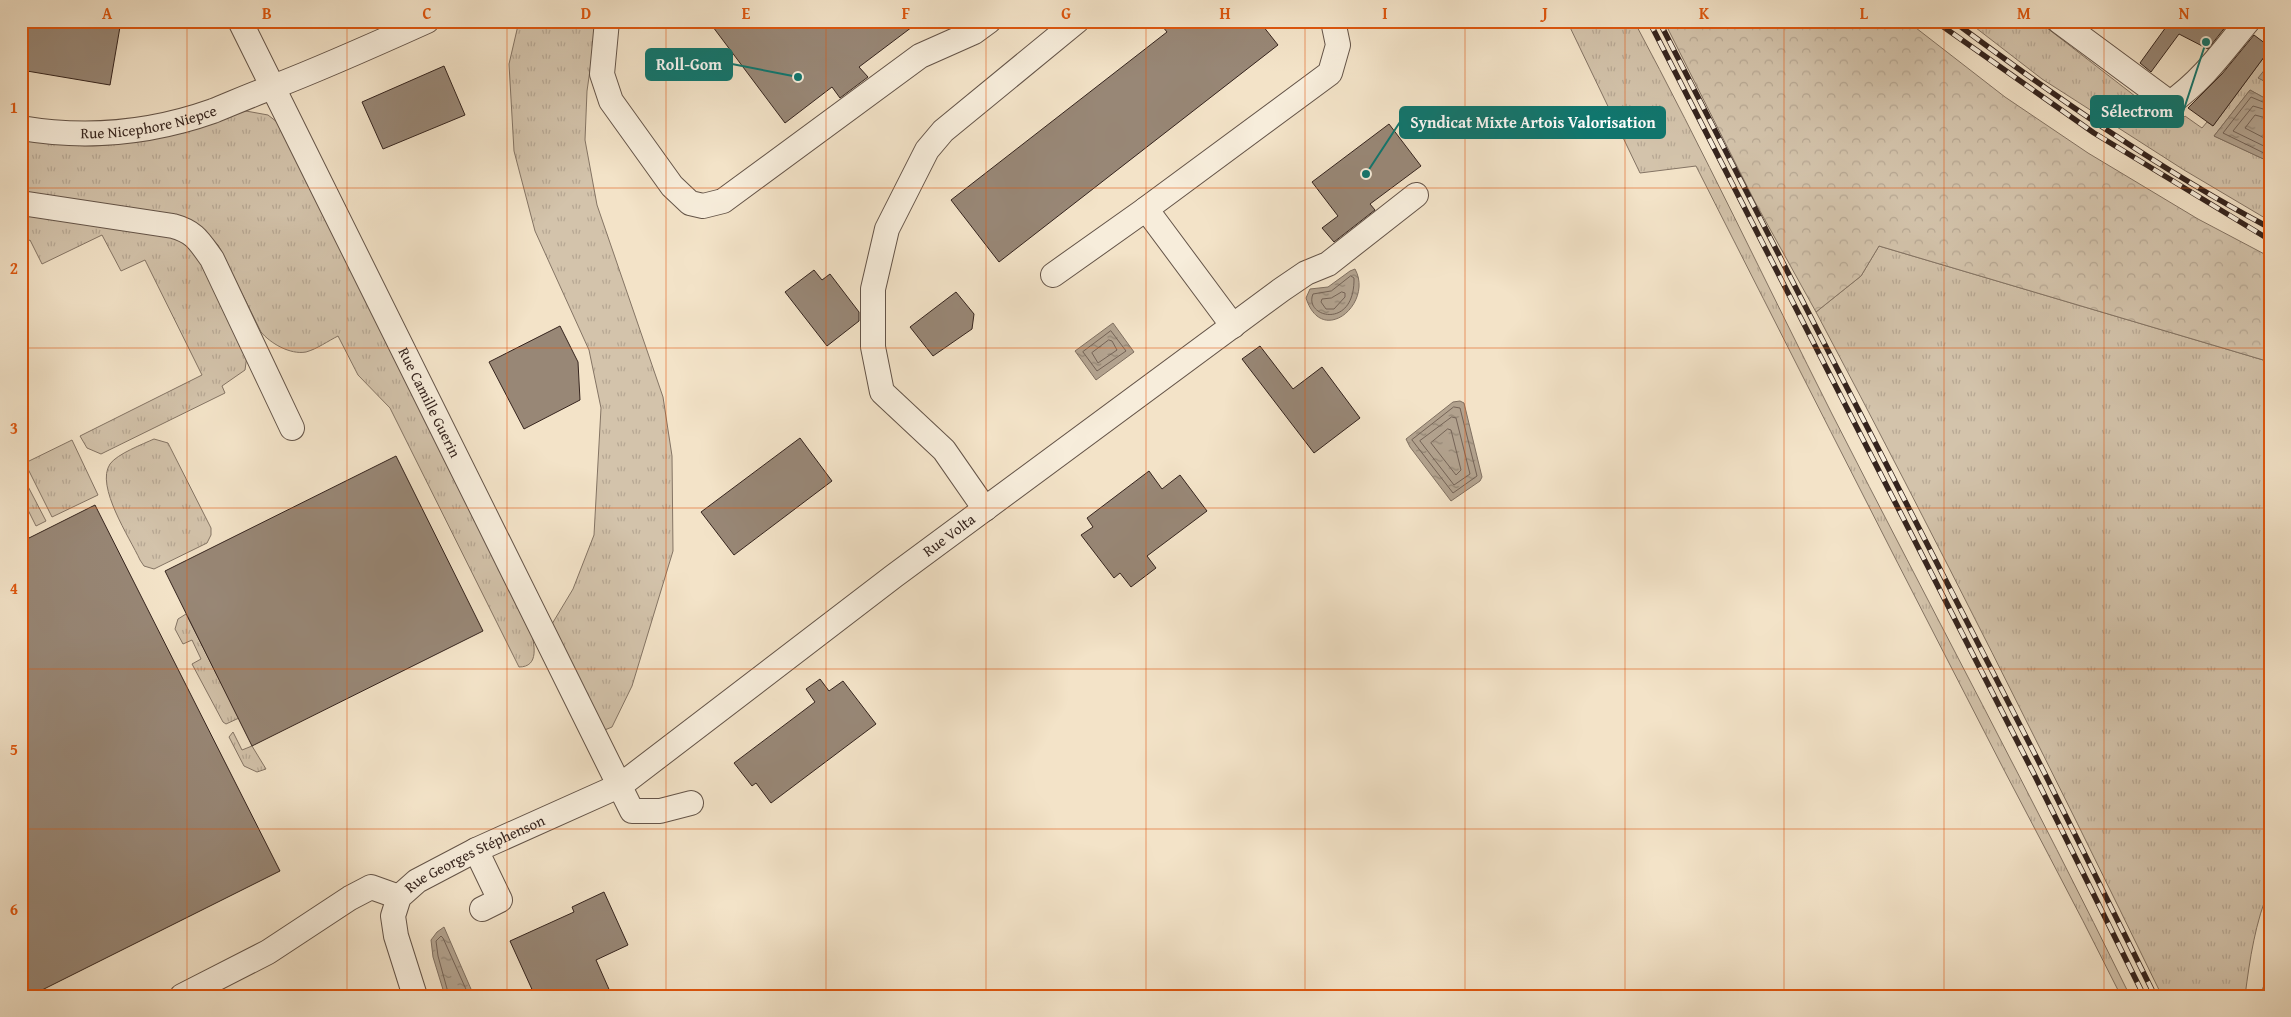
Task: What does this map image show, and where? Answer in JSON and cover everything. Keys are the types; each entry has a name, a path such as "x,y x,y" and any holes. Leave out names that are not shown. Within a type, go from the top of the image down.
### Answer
{"street":[{"name":"Rue Camille Guerin","path":"240,21 271,87 621,784 632,811 660,811 691,803"},
{"name":"Rue Nicephore Niepce","path":"21,128 88,135 134,131 211,112 427,21"},
{"path":"607,21 602,74 611,101 672,186 690,203 703,206 723,201 920,56 974,32 989,21"},
{"path":"985,509 944,450 882,392 873,347 873,289 887,229 927,150 943,131 1077,21"},
{"path":"1053,275 1330,73 1338,45 1333,21"},
{"path":"2059,21 2170,103 2209,71 2248,21"},
{"name":"Rue Volta","path":"621,784 985,509 1281,290 1306,273 1328,264 1416,195"},
{"path":"21,203 173,226 187,230 196,236 212,259 292,428"},
{"path":"1146,209 1233,326"},
{"name":"Rue Georges Stéphenson","path":"414,996 396,936 393,916 399,897 417,881 476,850 621,784"},
{"path":"476,850 500,900 482,909"},
{"path":"182,996 268,952 350,898 371,887 399,897"}],"green space":[{"path":"519,21 597,21 587,91 585,140 597,205 663,397 672,456 673,551 632,686 612,727 595,734 546,634 573,589 594,535 601,408 589,350 535,231 514,151 509,64"},
{"path":"1567,21 1634,21 1710,167 1832,414 2020,777 2130,996 2121,996 1985,734 1696,166 1640,173"},
{"path":"1664,21 1907,21 2005,97 2088,153 2198,219 2270,257 2270,362 1879,246 1861,276 1816,312 1755,202"},
{"path":"1967,21 2038,21 2175,127 2185,116 2202,128 2207,122 2213,126 2270,49 2270,63 2259,78 2270,84 2270,101 2250,90 2214,136 2270,162 2270,221 2184,170 2042,79"},
{"path":"246,111 268,115 277,122 531,630 534,654 533,659 526,666 519,667 390,408 358,375 338,336 306,352 287,350 270,340 261,332 218,245 201,227 21,194 21,136 75,145 111,145 150,137"},
{"path":"21,213 166,235 192,244 247,355 245,370 222,386 225,393 101,454 87,448 80,436 202,375 145,260 121,271 102,235 42,264 30,240 21,244"},
{"path":"1879,246 2270,362 2270,887 2257,927 2245,996 2162,996 1992,652 1816,312 1861,276"},
{"path":"154,439 168,443 211,528 211,535 207,543 154,569 144,566 122,526 110,498 107,474 113,460"},
{"path":"72,440 98,495 52,517 25,463"},
{"path":"21,473 46,521 36,526 21,496"},
{"path":"186,614 239,718 226,724 223,722 192,664 201,659 192,640 183,644 175,629 178,619"},
{"path":"233,732 242,750 252,746 266,769 257,772 244,766 229,737"}],"water":[{"path":"2270,63 2270,84 2258,78"},
{"path":"2250,90 2270,101 2270,162 2214,136"},
{"path":"1355,269 1359,282 1358,295 1344,315 1334,320 1323,319 1313,313 1306,298 1310,289 1328,287"},
{"path":"1113,323 1134,352 1096,380 1075,351"},
{"path":"1460,401 1464,403 1482,477 1480,481 1451,501 1406,439 1453,402"},
{"path":"444,927 474,996 445,996 433,957 431,940"}],"building":[{"path":"21,21 121,21 110,85 21,70"},
{"path":"721,21 920,21 859,67 868,77 840,98 832,87 785,123 713,27"},
{"path":"1158,21 1259,21 1278,45 999,262 951,200 1167,32"},
{"path":"2154,21 2230,21 2208,49 2179,34 2151,72 2140,63 2166,27"},
{"path":"2254,35 2270,47 2270,49 2213,126 2188,108 2222,74"},
{"path":"444,66 465,115 383,149 362,102"},
{"path":"1389,124 1421,166 1370,204 1375,210 1334,242 1322,228 1338,216 1312,182"},
{"path":"814,270 822,280 830,274 859,312 859,321 827,346 785,292"},
{"path":"956,292 974,314 972,329 933,356 910,327"},
{"path":"560,326 578,362 580,400 524,429 489,362"},
{"path":"1260,346 1293,389 1322,367 1360,418 1314,453 1242,359"},
{"path":"800,438 832,481 734,555 701,512"},
{"path":"396,456 483,631 252,746 165,571"},
{"path":"1149,471 1162,489 1180,475 1207,511 1147,556 1156,568 1131,587 1120,573 1114,578 1081,535 1093,527 1087,518"},
{"path":"95,505 280,871 30,996 21,996 21,542"},
{"path":"820,679 829,691 843,681 876,724 771,803 756,783 752,786 734,763 815,702 806,689"},
{"path":"604,892 628,945 596,960 612,996 535,996 510,941 574,912 572,907"}],"railway":[{"path":"1649,21 2035,776 2144,996"},
{"path":"1659,21 2044,772 2155,996"},
{"path":"1935,21 2094,133 2270,240"},
{"path":"1953,21 2068,104 2188,181 2270,228"},
{"path":"2264,996 2270,964"}],"place":[{"name":"Sélectrom","path":"2206,42"},
{"name":"Roll-Gom","path":"798,77"},
{"name":"Syndicat Mixte Artois Valorisation","path":"1366,174"}]}
